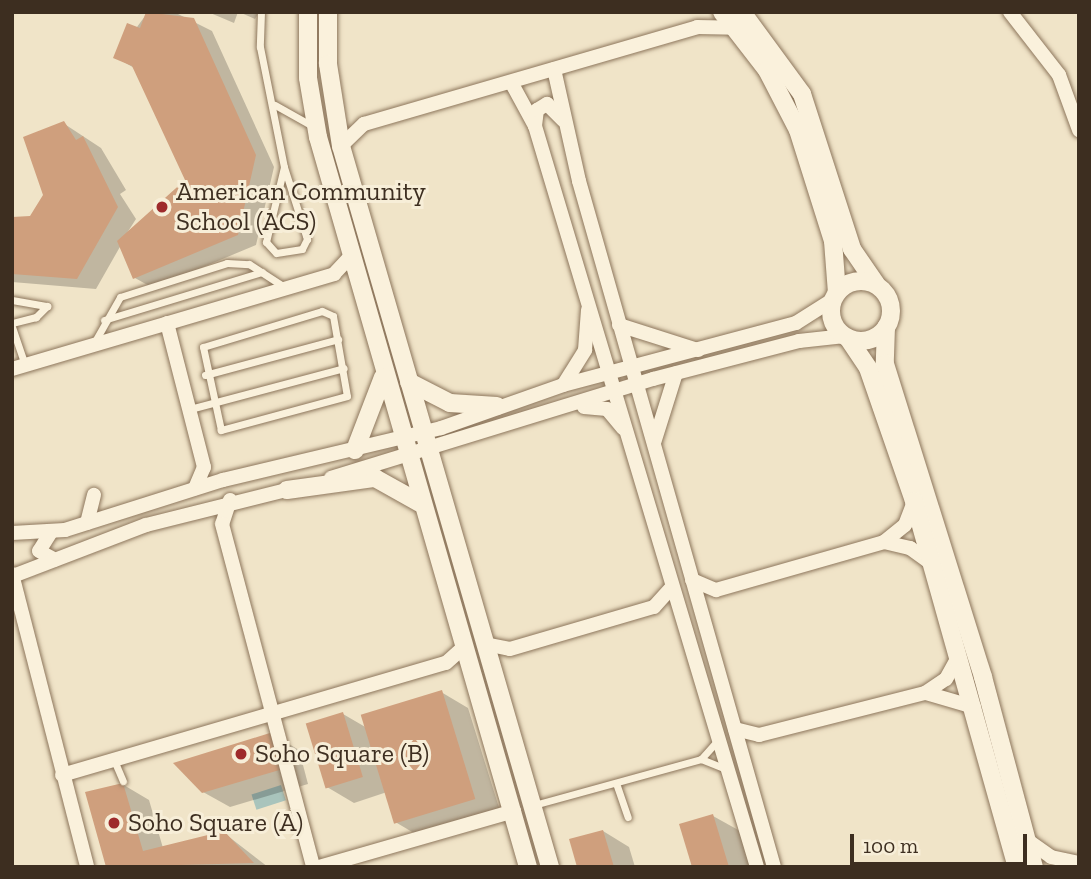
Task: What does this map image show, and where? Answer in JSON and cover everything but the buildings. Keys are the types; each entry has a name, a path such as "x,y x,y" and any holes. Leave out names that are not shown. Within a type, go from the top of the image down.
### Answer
{"street":[{"path":"308,12 316,128 420,503 471,671 495,737 519,796 533,806"},
{"path":"328,12 335,117 341,146 550,867"},
{"path":"687,31 701,12"},
{"path":"722,12 739,20 802,94 852,249 876,285 890,300 884,364 1034,867"},
{"path":"1010,12 1059,75 1079,130"},
{"path":"341,146 364,124 687,31 739,20"},
{"path":"739,20 799,130 833,241 835,296 832,320 868,368 914,501 1017,867"},
{"path":"554,69 564,121 631,369 774,867"},
{"path":"511,82 535,126 586,288 638,461 680,616 757,867"},
{"path":"535,126 537,110 547,104 564,121"},
{"path":"335,117 364,124"},
{"path":"19,367 334,274 351,256"},
{"path":"334,274 359,283"},
{"path":"287,490 405,447 424,432 497,406 563,385 703,351 806,319 855,281 876,285"},
{"path":"563,385 587,342 586,288"},
{"path":"167,324 204,467 195,488"},
{"path":"619,325 703,351"},
{"path":"12,533 51,532 223,480 355,450 405,447 429,451 562,411 617,389 799,341 846,337 869,340 886,327"},
{"path":"653,445 676,373"},
{"path":"355,450 384,374"},
{"path":"409,382 450,403 497,406"},
{"path":"562,411 607,409 638,461"},
{"path":"204,467 223,480"},
{"path":"87,867 12,575 200,508 230,500 375,478 420,503"},
{"path":"87,523 95,499 115,514"},
{"path":"230,500 222,524 275,714 313,867"},
{"path":"692,580 716,590 884,542 905,525 914,501"},
{"path":"200,508 222,524"},
{"path":"51,532 39,551 55,560"},
{"path":"884,542 910,548 932,564"},
{"path":"485,644 510,649 654,607 672,587"},
{"path":"701,612 716,590"},
{"path":"654,607 680,616"},
{"path":"62,775 446,663 464,647"},
{"path":"493,670 510,649"},
{"path":"734,729 759,735 925,694 946,679 959,656"},
{"path":"446,663 471,671"},
{"path":"925,694 974,707"},
{"path":"743,759 759,735"},
{"path":"495,737 528,867"},
{"path":"319,867 514,811 528,819 541,867"},
{"path":"1027,841 1051,857 1079,863"},
{"path":"1072,867 1079,863"}],"lane":[{"path":"261,12 260,47 282,142 284,167 307,239 302,249 276,253 266,242 284,167"},
{"path":"274,104 293,120 316,128"},
{"path":"282,142 293,120"},
{"path":"93,345 104,320 120,297 227,263 244,262 287,288"},
{"path":"104,320 262,272"},
{"path":"12,300 47,306 36,317 12,325 19,367"},
{"path":"318,312 331,314 344,368 349,390 343,400 229,432 219,428 200,353 205,345 318,312"},
{"path":"205,375 338,339"},
{"path":"190,409 344,368"},
{"path":"533,806 701,759 717,739"},
{"path":"701,759 727,769"},
{"path":"114,760 123,781"},
{"path":"616,783 628,817"}],"water":[{"path":"281,785 286,800 256,810 252,795"}],"place":[{"name":"American Community School (ACS)","path":"162,207"},
{"name":"Soho Square (B)","path":"241,754"},
{"name":"Soho Square (A)","path":"114,823"}]}
